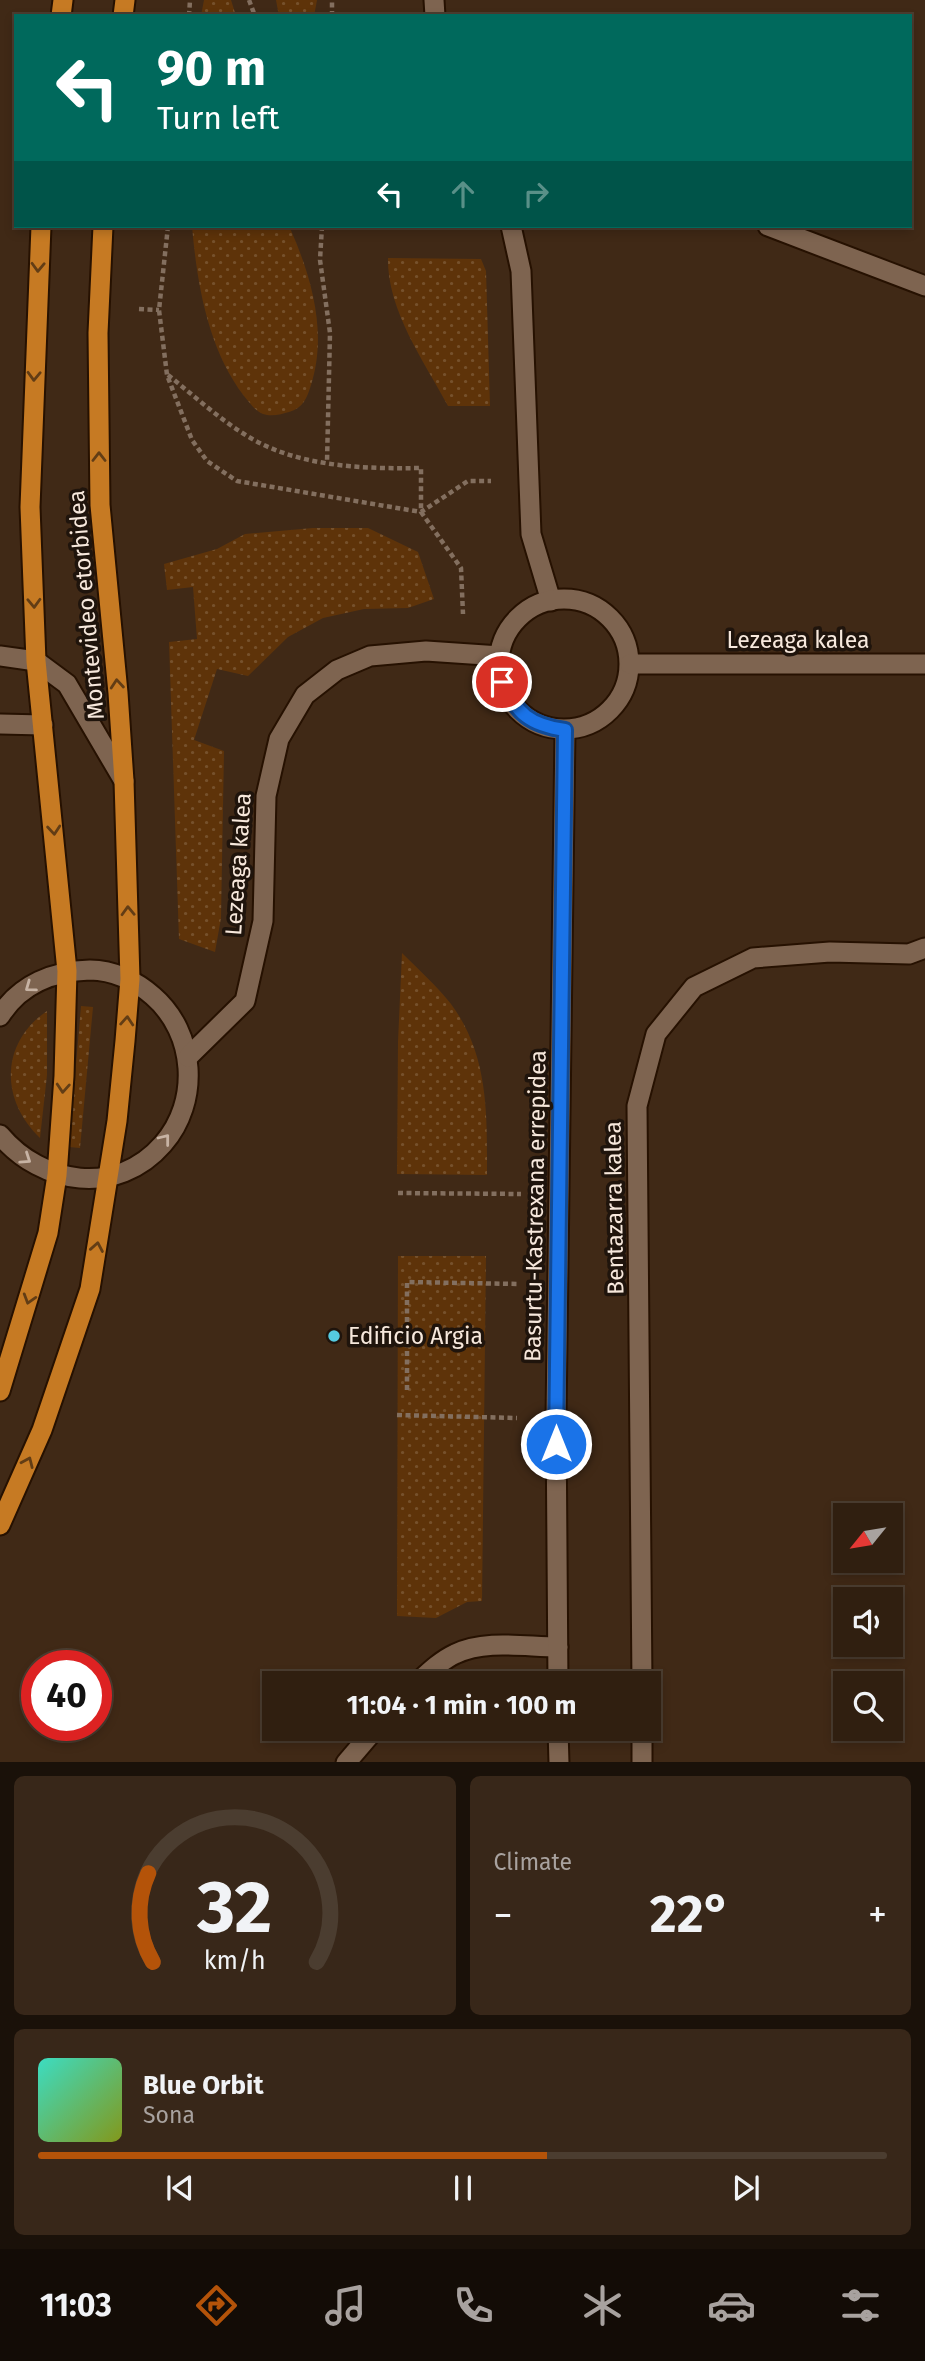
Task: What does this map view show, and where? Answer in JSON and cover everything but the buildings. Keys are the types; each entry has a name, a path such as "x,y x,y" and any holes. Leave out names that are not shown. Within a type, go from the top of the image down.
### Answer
{"main road":[{"name":"Montevideo etorbidea","path":"0,1391 48,1233 57,1175 68,971 36,661 30,507 41,228"},
{"name":"Montevideo etorbidea","path":"0,1525 42,1430 90,1289 119,1108 130,979 124,781 100,505 99,333 103,228"}],"street":[{"path":"511,228 521,271 531,534 551,600"},
{"path":"773,228 925,286"},
{"path":"570,599 589,604 606,614 627,645 630,664 627,685 604,718 565,730 544,727 525,717 511,702 502,682 500,656 505,636 516,620 533,607 551,600 570,599"},
{"name":"Lezeaga kalea","path":"188,1057 245,1001 263,921 265,796 279,739 305,695 337,670 370,656 426,651 500,656"},
{"path":"0,656 36,661 67,684 124,781"},
{"name":"Lezeaga kalea","path":"630,664 925,664"},
{"path":"0,724 43,725"},
{"name":"Basurtu-Kastrexana errepidea","path":"558,1671 556,1419 565,730"},
{"name":"Bentazarra kalea","path":"642,1671 637,1106 656,1034 694,987 753,958 830,952 909,954 925,948"},
{"path":"0,1016 9,1002 40,980 68,971 99,970 130,979 159,1000 173,1017 188,1057 188,1088 180,1119 163,1145 138,1164 109,1177 83,1179 57,1175 21,1157 0,1135"},
{"path":"431,1671 467,1649 482,1646 558,1647"},
{"path":"346,1762 364,1741"},
{"path":"558,1741 559,1762"},
{"path":"642,1741 642,1762"}],"path":[{"path":"168,228 159,310 167,374 192,440 207,461 237,481 421,512 468,481"},
{"path":"322,228 320,260 330,333 327,462"},
{"path":"167,374 245,435 294,458 382,469 421,468 421,512 461,568 465,653"},
{"path":"398,1193 560,1195"},
{"path":"407,1390 407,1282 558,1285"},
{"path":"397,1415 556,1419"}],"shaded area":[{"path":"204,0 231,0 235,14 201,14"},
{"path":"276,0 317,0 314,14 279,14"},
{"path":"192,228 290,228 304,264 315,304 318,345 311,385 304,402 298,408 283,414 266,415 260,413 248,401 221,358 206,315"},
{"path":"388,258 481,259 486,271 490,406 448,406 400,316 389,277"},
{"path":"313,528 368,528 418,552 434,599 408,608 364,609 323,618 288,637 248,676 217,669 194,740 224,751 221,918 215,952 179,939 169,642 197,639 193,587 167,590 164,564 217,549 245,534"},
{"path":"402,953 451,1004 473,1044 486,1108 487,1175 397,1174"},
{"path":"81,1006 93,1007 80,1148 69,1147"},
{"path":"47,1011 47,1075 40,1138 18,1107 12,1090 11,1072 20,1039"},
{"path":"398,1256 486,1256 482,1601 467,1602 436,1618 397,1616"}],"place":[{"name":"Edificio Argia","path":"334,1336"}],"route":[{"path":"502,682 511,702 525,717 544,727 565,730 556,1444"}]}
